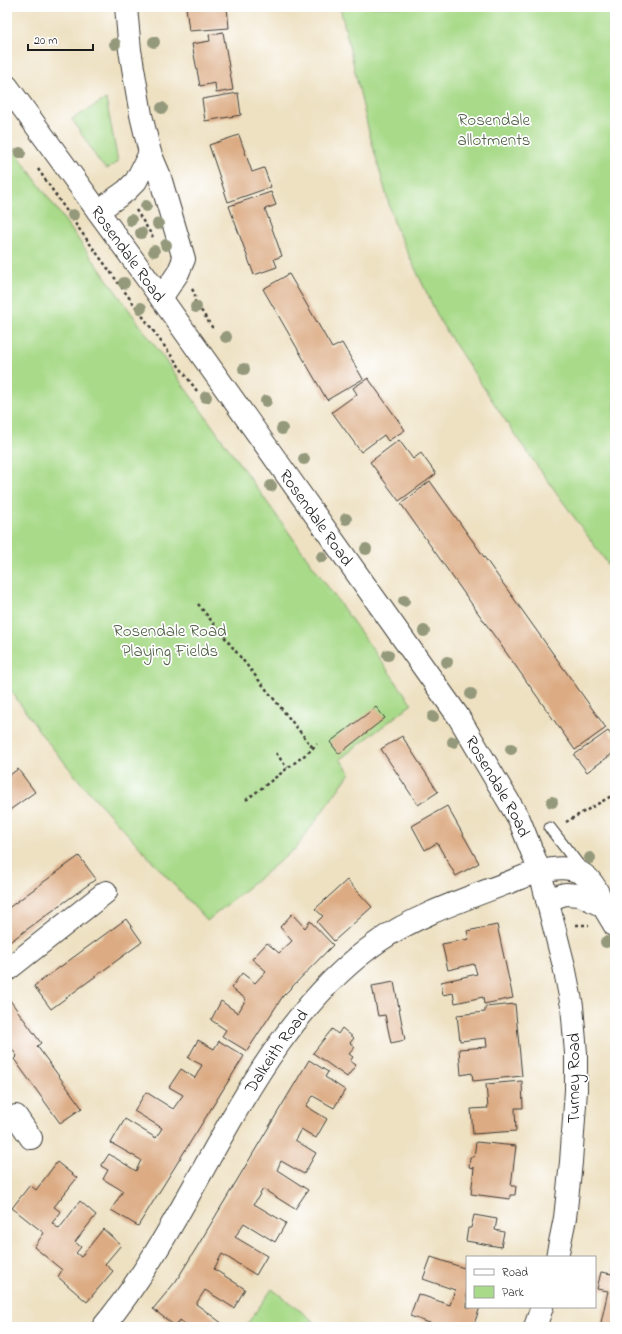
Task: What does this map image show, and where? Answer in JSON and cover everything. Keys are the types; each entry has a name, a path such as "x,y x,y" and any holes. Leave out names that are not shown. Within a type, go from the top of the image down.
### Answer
{"street":[{"path":"126,7 130,50 150,154 159,174 184,259 178,273 162,298"},
{"name":"Rosendale Road","path":"7,86 162,298 458,716 519,819 540,872 547,900"},
{"path":"98,211 126,191 136,181 150,154"},
{"name":"Dalkeith Road","path":"103,1327 130,1293 158,1250 265,1063 311,1002 353,960 407,924 438,910 525,876 563,867 575,870 587,877"},
{"path":"587,877 598,891 603,906 615,926"},
{"path":"7,970 106,892"},
{"path":"547,900 571,893 580,895 603,906"},
{"name":"Turney Road","path":"547,900 568,986 576,1052 576,1090 571,1162 564,1218 557,1256"},
{"path":"10,1113 31,1138"},
{"path":"535,1327 542,1308"}],"lane":[{"path":"551,830 587,877"}],"path":[{"path":"136,209 155,240"},
{"path":"188,284 195,294 196,301 212,327"},
{"path":"198,604 313,748"},
{"path":"246,800 317,744"},
{"path":"276,753 287,768"},
{"path":"551,830 615,794"}],"green space":[{"name":"Rosendale allotments","path":"340,7 615,7 615,574 515,435 441,323 395,226 369,132"},
{"path":"106,99 118,162 107,169 100,163 72,119"},
{"name":"Rosendale Road Playing Fields","path":"7,140 412,704 340,759 350,773 296,848 207,921 82,784 42,735 7,685"},
{"path":"272,1289 321,1327 245,1327"}],"building":[{"path":"186,7 227,7 229,28 189,31"},
{"path":"223,32 233,90 216,93 215,83 200,86 192,44 210,41 209,35"},
{"path":"238,93 241,115 205,121 202,99"},
{"path":"239,135 252,172 264,168 271,187 228,202 209,145"},
{"path":"271,192 276,205 265,209 282,256 274,259 277,267 254,275 229,206"},
{"path":"289,274 332,348 342,343 363,379 327,400 263,289"},
{"path":"368,378 405,430 388,441 384,435 361,452 332,412 357,394 353,388"},
{"path":"399,440 413,459 421,453 436,474 399,501 370,462"},
{"path":"430,481 606,728 575,750 401,504"},
{"path":"376,707 385,718 339,754 330,742"},
{"path":"608,731 613,737 615,735 615,752 587,772 574,755"},
{"path":"402,736 438,792 418,805 381,749"},
{"path":"18,769 35,792 7,812 7,777"},
{"path":"447,806 479,863 456,876 437,843 425,850 412,826"},
{"path":"79,856 96,879 7,944 7,909"},
{"path":"347,880 372,907 334,941 317,922 323,916 315,909"},
{"path":"292,914 305,928 310,921 333,945 283,996 247,1051 222,1036 226,1030 211,1020 221,1001 238,1013 246,999 231,988 242,973 255,983 266,971 252,959 267,943 279,953 292,941 280,927"},
{"path":"126,919 142,942 51,1009 34,986"},
{"path":"497,925 513,998 484,1004 483,997 455,1003 453,993 443,995 441,982 477,974 474,964 448,970 442,944 469,939 467,931"},
{"path":"394,982 405,1040 391,1043 385,1015 378,1016 372,986"},
{"path":"7,996 41,1043 37,1046 82,1108 60,1123 14,1059 17,1056 7,1042"},
{"path":"515,1004 522,1076 473,1081 472,1073 461,1075 459,1049 487,1047 486,1038 460,1041 457,1015 485,1012 485,1007"},
{"path":"342,1028 354,1038 350,1043 355,1047 349,1054 353,1057 350,1061 356,1065 347,1077 313,1053 332,1029 338,1034"},
{"path":"198,1040 214,1049 219,1041 244,1056 138,1226 111,1210 123,1191 103,1179 108,1170 101,1166 109,1154 136,1171 141,1160 111,1143 125,1119 156,1138 162,1128 134,1111 146,1092 173,1109 183,1095 169,1087 181,1069 195,1078 202,1065 188,1058"},
{"path":"309,1060 328,1072 325,1077 345,1090 334,1108 313,1096 306,1106 327,1119 316,1138 301,1129 295,1140 316,1153 304,1174 281,1161 277,1170 308,1190 295,1209 263,1189 254,1204 286,1223 275,1242 244,1223 235,1237 267,1256 256,1275 222,1254 214,1269 245,1289 234,1308 205,1290 196,1304 223,1324 221,1327 189,1327 180,1320 175,1326 153,1309 176,1281"},
{"path":"522,1081 523,1108 515,1108 516,1131 473,1134 471,1109 488,1108 486,1084"},
{"path":"476,1142 516,1146 511,1186 516,1186 515,1195 510,1195 510,1199 471,1194 474,1168 469,1167 470,1157 474,1157"},
{"path":"57,1162 77,1178 54,1207 61,1212 52,1223 59,1229 80,1201 96,1215 75,1242 81,1247 76,1253 81,1257 103,1229 121,1245 105,1264 113,1271 87,1302 58,1277 62,1270 34,1247 44,1233 12,1208 30,1185 36,1190"},
{"path":"474,1215 497,1219 495,1230 504,1232 501,1247 466,1241 468,1228 471,1228"},
{"path":"431,1257 464,1268 466,1262 466,1308 480,1308 473,1327 441,1327 410,1316 418,1294 450,1305 455,1290 423,1279"},
{"path":"614,1264 615,1327 600,1327 608,1291 597,1289 601,1272 612,1274"}]}
